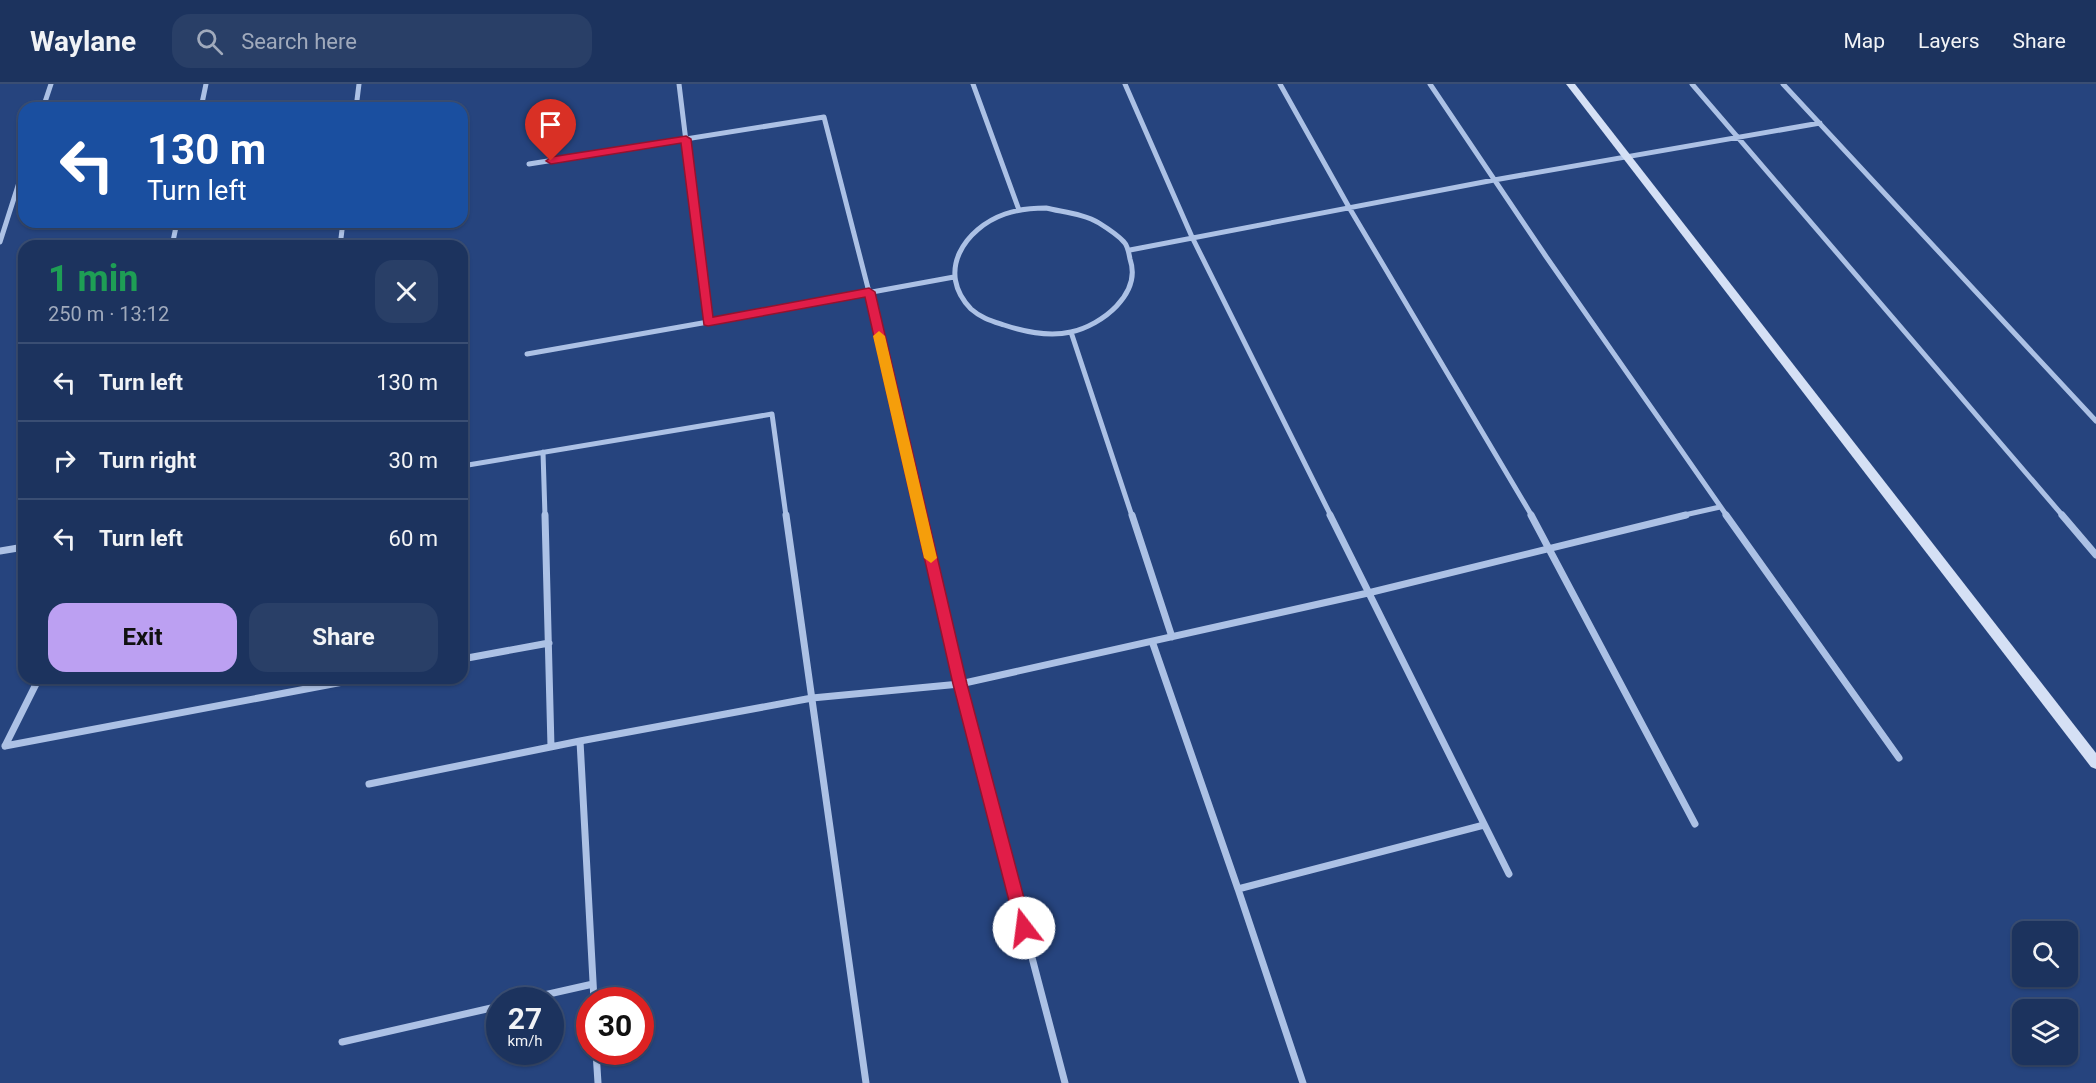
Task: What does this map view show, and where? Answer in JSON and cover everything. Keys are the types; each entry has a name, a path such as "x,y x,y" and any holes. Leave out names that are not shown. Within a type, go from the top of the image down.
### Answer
{"street":[{"path":"45,102 51,84"},
{"path":"202,102 206,84"},
{"path":"357,102 359,84"},
{"path":"679,84 708,322"},
{"path":"973,84 1019,210"},
{"path":"1125,84 1192,237 1509,874"},
{"path":"1280,84 1350,209 1550,547 1695,824"},
{"path":"1430,84 1720,507 1899,758"},
{"path":"1570,84 2096,763"},
{"path":"1692,84 2096,555"},
{"path":"1783,84 2096,421"},
{"path":"529,164 824,117 869,292 960,684 1065,1083"},
{"path":"1130,250 1494,180 1820,123"},
{"path":"0,242 18,186"},
{"path":"1047,208 1073,211 1098,219 1117,233 1130,250 1135,270 1131,290 1118,308 1098,323 1071,332 1039,335 1007,330 980,317 962,298 954,277 955,258 964,242 987,222 1019,210 1047,208"},
{"path":"527,354 954,277"},
{"path":"1071,332 1172,637"},
{"path":"468,465 772,414 866,1083"},
{"path":"543,452 551,747"},
{"path":"369,784 580,741 812,698 960,684 1368,594 1550,547 1720,507"},
{"path":"0,551 18,548"},
{"path":"1152,641 1239,890 1303,1083"},
{"path":"468,658 549,643"},
{"path":"36,684 5,746 327,684"},
{"path":"580,741 593,987"},
{"path":"1239,890 1484,825"},
{"path":"564,991 593,984"},
{"path":"342,1042 486,1009"},
{"path":"597,1065 598,1083"}],"slow traffic":[{"path":"879,336 931,558"}],"route":[{"path":"551,161 686,139 708,322 869,292 960,684 1024,928"}]}
